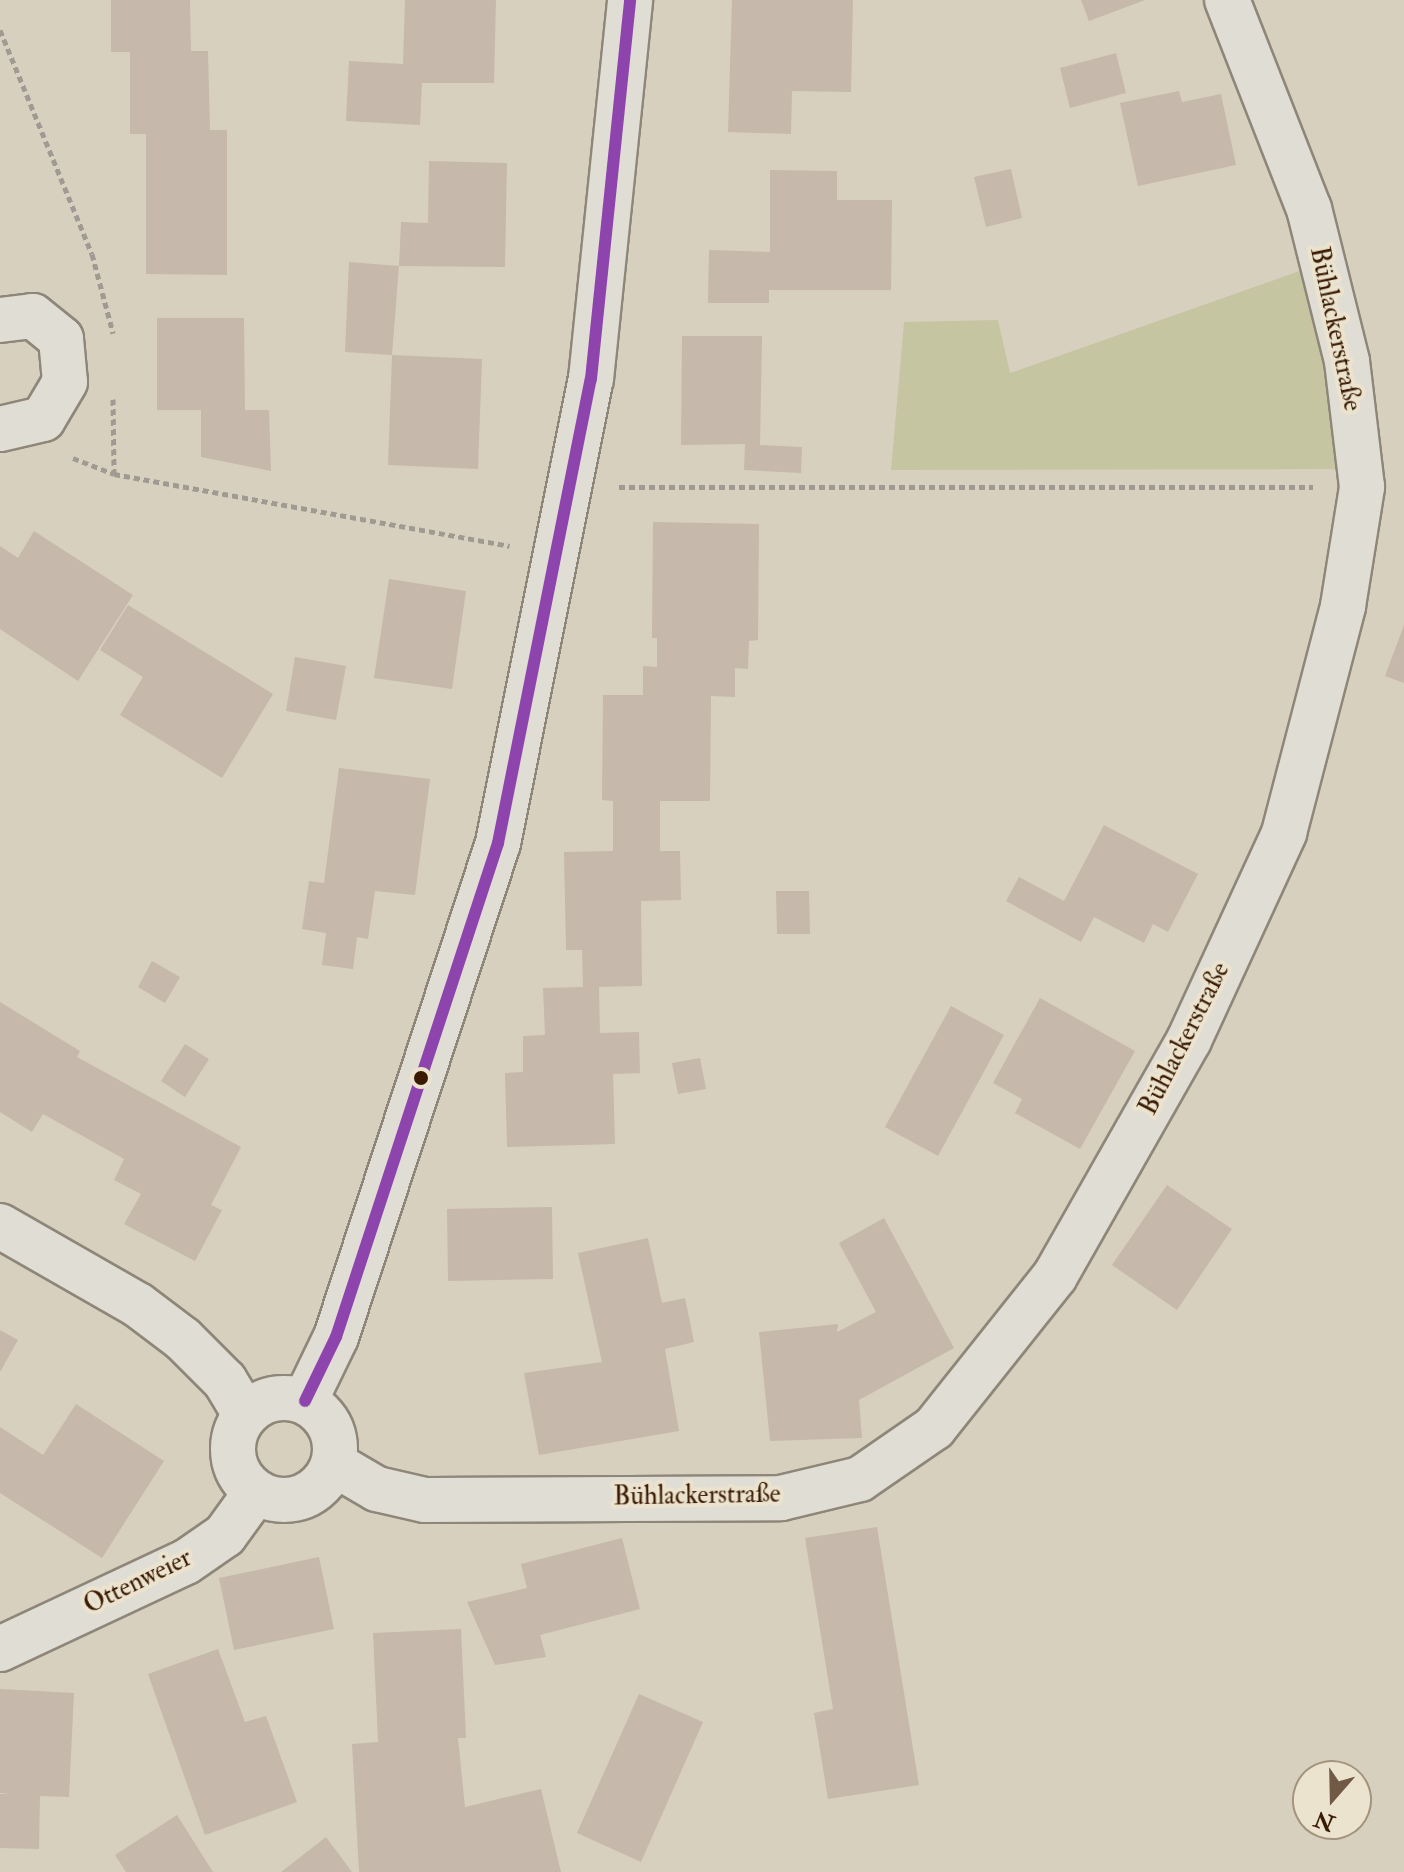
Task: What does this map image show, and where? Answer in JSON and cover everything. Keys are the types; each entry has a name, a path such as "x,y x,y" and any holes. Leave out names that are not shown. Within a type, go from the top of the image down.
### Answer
{"street":[{"path":"305,1401 336,1337 498,843 591,379 630,0"},
{"name":"Bühlackerstraße","path":"334,1464 377,1489 425,1500 781,1498 860,1479 934,1428 1055,1276 1189,1040 1284,833 1343,606 1362,487 1347,361 1309,209 1227,0"},
{"path":"0,320 33,316 61,339 65,382 43,419 3,430"},
{"path":"0,1226 138,1305 183,1339 225,1381 245,1414"},
{"path":"273,1398 305,1401 328,1421 334,1435 334,1464 316,1490 302,1497 286,1501 256,1492 235,1464 236,1430 245,1414 273,1398"},
{"name":"Ottenweier","path":"0,1649 186,1562 225,1535 256,1492"}],"path":[{"path":"0,30 92,254 113,317 113,348"},
{"path":"113,395 114,474"},
{"path":"3,430 114,474 556,555"},
{"path":"570,487 1362,487"}],"green space":[{"path":"1308,268 1349,469 891,470 904,322 998,320 1010,373"}],"building":[{"path":"111,0 190,0 191,51 208,51 210,130 227,130 227,275 146,274 146,134 130,134 130,52 111,52"},
{"path":"405,0 496,0 494,83 422,83 420,125 346,121 349,61 403,64"},
{"path":"732,0 853,0 851,92 792,91 791,134 728,132"},
{"path":"1081,0 1145,0 1089,21"},
{"path":"1116,53 1126,93 1070,108 1060,68"},
{"path":"1179,91 1182,102 1221,94 1236,165 1138,186 1120,103"},
{"path":"429,161 507,163 505,267 399,266 401,222 428,223"},
{"path":"1011,169 1022,218 986,227 974,177"},
{"path":"770,170 837,171 837,200 892,200 891,290 769,290 769,303 708,303 709,250 770,252"},
{"path":"349,262 399,266 392,355 345,352"},
{"path":"157,318 244,318 245,410 269,410 271,471 201,457 201,410 157,410"},
{"path":"682,336 762,336 760,445 802,447 801,473 744,470 745,444 681,445"},
{"path":"392,355 482,359 478,469 388,465"},
{"path":"653,522 759,524 758,640 749,641 748,669 735,668 735,697 711,696 710,801 660,801 660,851 680,851 681,900 641,901 642,986 599,987 600,1033 639,1032 640,1073 613,1074 615,1144 507,1147 505,1073 523,1072 523,1036 545,1035 543,988 583,987 582,950 566,950 564,852 613,851 613,801 602,800 603,695 643,695 643,666 657,667 657,638 652,638"},
{"path":"34,531 133,595 78,681 0,629 0,546 18,558"},
{"path":"389,579 466,591 452,689 374,678"},
{"path":"128,605 273,694 222,778 120,715 143,677 100,650"},
{"path":"1404,625 1404,683 1385,676"},
{"path":"295,657 346,666 336,720 286,711"},
{"path":"339,768 430,779 415,895 375,891 368,939 357,937 353,969 322,965 326,933 302,929 309,881 324,883"},
{"path":"1104,825 1198,874 1168,932 1153,924 1144,943 1094,917 1081,942 1006,901 1019,877 1064,901"},
{"path":"776,891 809,891 810,934 777,934"},
{"path":"152,961 180,977 165,1003 138,987"},
{"path":"1040,998 1135,1051 1080,1149 1015,1113 1022,1099 993,1083"},
{"path":"0,1002 80,1051 77,1057 241,1147 211,1205 222,1210 195,1261 124,1224 141,1194 114,1180 124,1159 43,1114 32,1132 0,1112"},
{"path":"951,1006 1004,1035 938,1156 885,1127"},
{"path":"185,1044 209,1059 185,1097 161,1081"},
{"path":"700,1058 706,1089 678,1094 672,1063"},
{"path":"1167,1185 1232,1229 1177,1310 1112,1265"},
{"path":"552,1207 553,1279 448,1281 447,1209"},
{"path":"884,1218 954,1348 859,1400 862,1438 770,1441 759,1332 838,1324 837,1332 876,1312 839,1243"},
{"path":"648,1238 662,1303 685,1298 694,1342 665,1349 679,1431 539,1455 524,1373 602,1362 578,1253"},
{"path":"0,1330 18,1340 0,1372"},
{"path":"76,1404 164,1461 102,1558 0,1493 0,1427 43,1455"},
{"path":"877,1527 919,1785 828,1799 814,1713 833,1709 805,1538"},
{"path":"622,1538 640,1609 540,1635 546,1657 495,1665 467,1602 527,1588 521,1564"},
{"path":"319,1557 334,1629 234,1650 219,1578"},
{"path":"461,1629 466,1738 458,1738 465,1807 541,1789 561,1872 359,1872 352,1744 378,1742 373,1633"},
{"path":"218,1649 245,1722 266,1716 297,1802 205,1835 148,1674"},
{"path":"0,1689 74,1693 69,1797 40,1796 39,1849 0,1848 0,1794 9,1793 0,1793"},
{"path":"639,1694 703,1722 641,1862 577,1833"},
{"path":"177,1815 213,1872 126,1872 115,1855"},
{"path":"326,1837 352,1872 281,1872"}],"transit line":[{"path":"305,1401 336,1337 498,843 591,379 630,0"}]}
